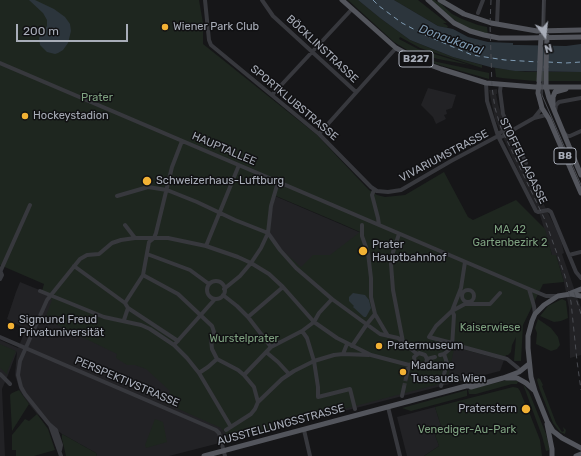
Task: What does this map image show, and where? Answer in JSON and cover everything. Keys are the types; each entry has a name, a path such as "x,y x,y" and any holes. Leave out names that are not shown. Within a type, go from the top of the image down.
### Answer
{"main road":[{"name":"B227","path":"342,0 396,48 422,62 475,81 486,83 538,87 546,84 581,87"},
{"path":"428,0 447,18 463,28 492,37 581,37"},
{"path":"440,0 464,14 498,24 542,33 581,30"},
{"name":"B8","path":"581,175 562,131 546,84 547,36 542,33 538,96 542,108 581,193"},
{"path":"554,110 553,97 555,92 570,87"},
{"path":"581,289 571,294 558,296 548,301 535,314 528,336 529,364 535,391 547,421 553,431 562,438 581,448"},
{"path":"571,294 581,296"},
{"name":"AUSSTELLUNGSSTRASSE","path":"204,456 225,453 362,414 466,386 472,386 503,378 519,372 529,364"},
{"name":"AUSSTELLUNGSSTRASSE","path":"503,378 517,378 526,383 535,391"},
{"path":"547,421 552,456"},
{"path":"576,456 581,454"}],"street":[{"name":"SPORTKLUBSTRASSE","path":"205,0 208,40 216,51 319,134 374,190"},
{"name":"BÖCKLINSTRASSE","path":"262,0 273,16 356,92"},
{"path":"478,13 483,0"},
{"path":"498,0 498,24"},
{"path":"542,33 544,0"},
{"path":"272,95 352,8"},
{"path":"319,134 396,48"},
{"name":"HAUPTALLEE","path":"0,63 529,289 546,296 558,296"},
{"name":"STOFFELLAGASSE","path":"486,83 487,101 498,136 536,212 548,210 551,212 569,255"},
{"path":"501,84 500,100 503,114 526,163"},
{"path":"554,110 559,102 581,98"},
{"name":"VIVARIUMSTRASSE","path":"534,118 542,108"},
{"name":"VIVARIUMSTRASSE","path":"374,190 381,192 401,190 498,136 499,133 508,129 511,131 534,118 546,115"},
{"path":"562,131 567,136 570,136 581,131"},
{"path":"125,303 143,275 149,242 154,238 172,167 182,141"},
{"path":"206,246 239,165"},
{"path":"223,295 224,289 240,276 261,248 268,233 271,206 278,182"},
{"path":"117,196 148,187 167,190 268,233 280,250 296,268 332,299 380,334 398,338 417,354 423,354 427,359"},
{"path":"374,190 372,195 378,218 378,225"},
{"path":"0,279 2,275 0,270 30,205"},
{"path":"125,225 135,238"},
{"path":"362,225 362,236 368,253 373,306 375,314 388,336"},
{"path":"399,234 391,264 403,342"},
{"path":"61,456 61,445 56,430 49,424 25,394 18,375 20,361 47,300 74,266 84,256 99,254 112,243 121,240 135,238 168,238 206,246 251,263 269,274 283,287 314,322 347,344 371,355 409,365 415,363"},
{"path":"581,252 569,255 576,272 581,278"},
{"path":"147,254 190,270 209,284"},
{"path":"441,386 447,363 442,355 452,345 454,315 452,311 461,293 465,262"},
{"path":"74,266 125,303 128,308 178,342"},
{"path":"143,275 178,294 202,315 214,329 211,340 212,349 217,359 238,370 254,387 258,402 256,409 251,414 226,430"},
{"path":"209,284 216,282 224,289"},
{"path":"209,284 207,288 208,293 215,299"},
{"path":"40,291 42,286"},
{"path":"248,317 283,287"},
{"path":"461,293 468,289 474,292 474,299 452,311 436,326 429,337 452,345 507,359 518,368"},
{"path":"529,289 535,314"},
{"path":"40,291 104,316 146,327 174,345 199,373 231,427"},
{"path":"40,291 47,300"},
{"path":"461,293 463,300 468,303 490,304 500,293"},
{"path":"174,345 215,299 223,295"},
{"path":"223,295 248,317 271,347"},
{"path":"244,375 271,347 314,322 319,312 332,299"},
{"path":"124,320 128,308"},
{"path":"352,346 366,324 375,314"},
{"path":"302,330 307,338 314,361 318,397 350,389 355,409"},
{"name":"PERSPEKTIVSTRASSE","path":"0,338 216,430 220,436 225,453"},
{"path":"343,354 347,344"},
{"path":"266,352 278,362 288,374"},
{"path":"258,402 288,374 314,361 343,354 371,355"},
{"path":"417,354 414,357 415,363 418,366 422,366 426,363 427,359 435,357"},
{"path":"199,373 217,359"},
{"path":"406,378 409,365"},
{"path":"0,374 10,384"},
{"path":"402,396 404,387"},
{"path":"388,408 400,456"},
{"path":"49,424 57,446 60,450"},
{"path":"304,430 310,456"}],"shaded area":[{"path":"428,88 456,95 452,108 446,110 447,114 444,115 446,119 436,124 433,117 421,105"},
{"path":"497,89 496,94 498,104 505,126 562,244 564,253 562,254 581,308 581,355 570,358 569,308 564,282 556,255 552,255 540,215 495,119 489,90"},
{"name":"Wurstelprater","path":"275,196 394,247 454,349 462,349 504,360 500,371 169,456 97,456 96,453 62,434 37,414 29,404 20,391 15,375 17,351 2,389 5,456 0,456 0,340 18,348 26,329 7,319 20,282 42,291 74,210 271,223"},
{"path":"435,407 441,426 433,429 439,446 424,456 407,456 397,417"}],"green space":[{"path":"0,0 199,0 203,23 203,44 317,135 369,190 377,195 385,197 405,195 444,172 468,217 473,220 516,200 545,229 552,255 556,255 564,282 543,284 523,325 521,361 514,361 516,337 512,345 511,352 506,355 504,360 462,349 454,349 447,382 237,437 229,437 221,428 165,403 170,391 146,369 135,365 127,365 116,358 117,354 45,319 52,300 42,291 44,284 0,265","holes":["276,196 360,232 330,255 313,255 301,267 281,249 270,233 272,207"]},
{"path":"348,0 358,0 410,40 453,57 482,65 482,68 420,48 400,37 399,39 418,49 470,65 438,59 407,50 394,42"},
{"path":"394,0 418,0 447,23 443,23 448,26 447,28 438,26"},
{"path":"431,0 438,1 452,14 462,19 487,27 488,35 460,24"},
{"path":"428,60 489,73 489,79 436,64"},
{"path":"495,68 526,72 581,72 581,81 535,81 502,78 496,77"},
{"path":"562,299 566,301 568,318 554,322 540,316 548,306"},
{"path":"538,319 551,328 558,337 560,345 557,349 551,351 536,344 537,333 535,328"},
{"path":"0,344 16,351 7,372 8,375 0,368"},
{"path":"538,378 543,385 542,386 556,423 562,432 564,431 563,427 566,430 565,434 560,432 553,423 540,390 537,380"},
{"path":"507,380 518,381 517,384 476,394 469,394 468,390"},
{"path":"523,384 529,392 546,434 550,450 546,451"},
{"name":"Venediger-Au-Park","path":"513,387 518,388 520,391 526,406 525,410 526,412 529,412 540,440 542,456 424,456 439,446 433,429 441,426 435,407"},
{"path":"19,390 29,404 12,431 10,395"},
{"path":"467,390 467,396 411,411 402,408"},
{"path":"37,414 48,429 55,450 34,456 16,456 16,450 12,450 12,435 25,419 29,421"},
{"path":"155,419 163,422 167,442 146,448 145,445"},
{"path":"62,434 96,453 97,456 66,456"}],"water":[{"path":"29,0 35,0 54,9 65,17 70,24 71,31 68,43 63,50 55,54 47,52 40,45 39,38 47,26 47,20 43,13"},
{"name":"Donaukanal","path":"358,0 394,0 438,26 453,29 468,37 488,42 513,43 513,45 566,46 581,44 581,72 515,71 490,67 453,57 410,40"},
{"path":"353,293 365,295 369,300 371,308 366,317 364,317 353,307 354,306 349,301 349,297"}],"ferry route":[{"path":"373,0 402,23 425,35 472,55 505,60 539,62"},
{"path":"548,62 581,62"}],"tunnel":[{"path":"404,387 406,378"}],"tram line":[{"path":"543,0 542,95 581,185"}],"railway":[{"path":"491,0 490,25 492,87 495,108 501,128 545,220 565,276 571,302 581,390"},
{"path":"574,292 581,314"}],"place":[{"name":"Wiener Park Club","path":"165,27"},
{"name":"Hockeystadion","path":"25,116"},
{"name":"Schweizerhaus-Luftburg","path":"147,181"},
{"name":"Prater Hauptbahnhof","path":"363,251"},
{"name":"Sigmund Freud Privatuniversität","path":"11,326"},
{"name":"Pratermuseum","path":"379,346"},
{"name":"Madame Tussauds Wien","path":"403,372"},
{"name":"Praterstern","path":"526,409"}],"park label":[{"name":"Prater","path":"97,98"},
{"name":"MA 42 Gartenbezirk 2","path":"510,236"},
{"name":"Kaiserwiese","path":"490,328"}]}
